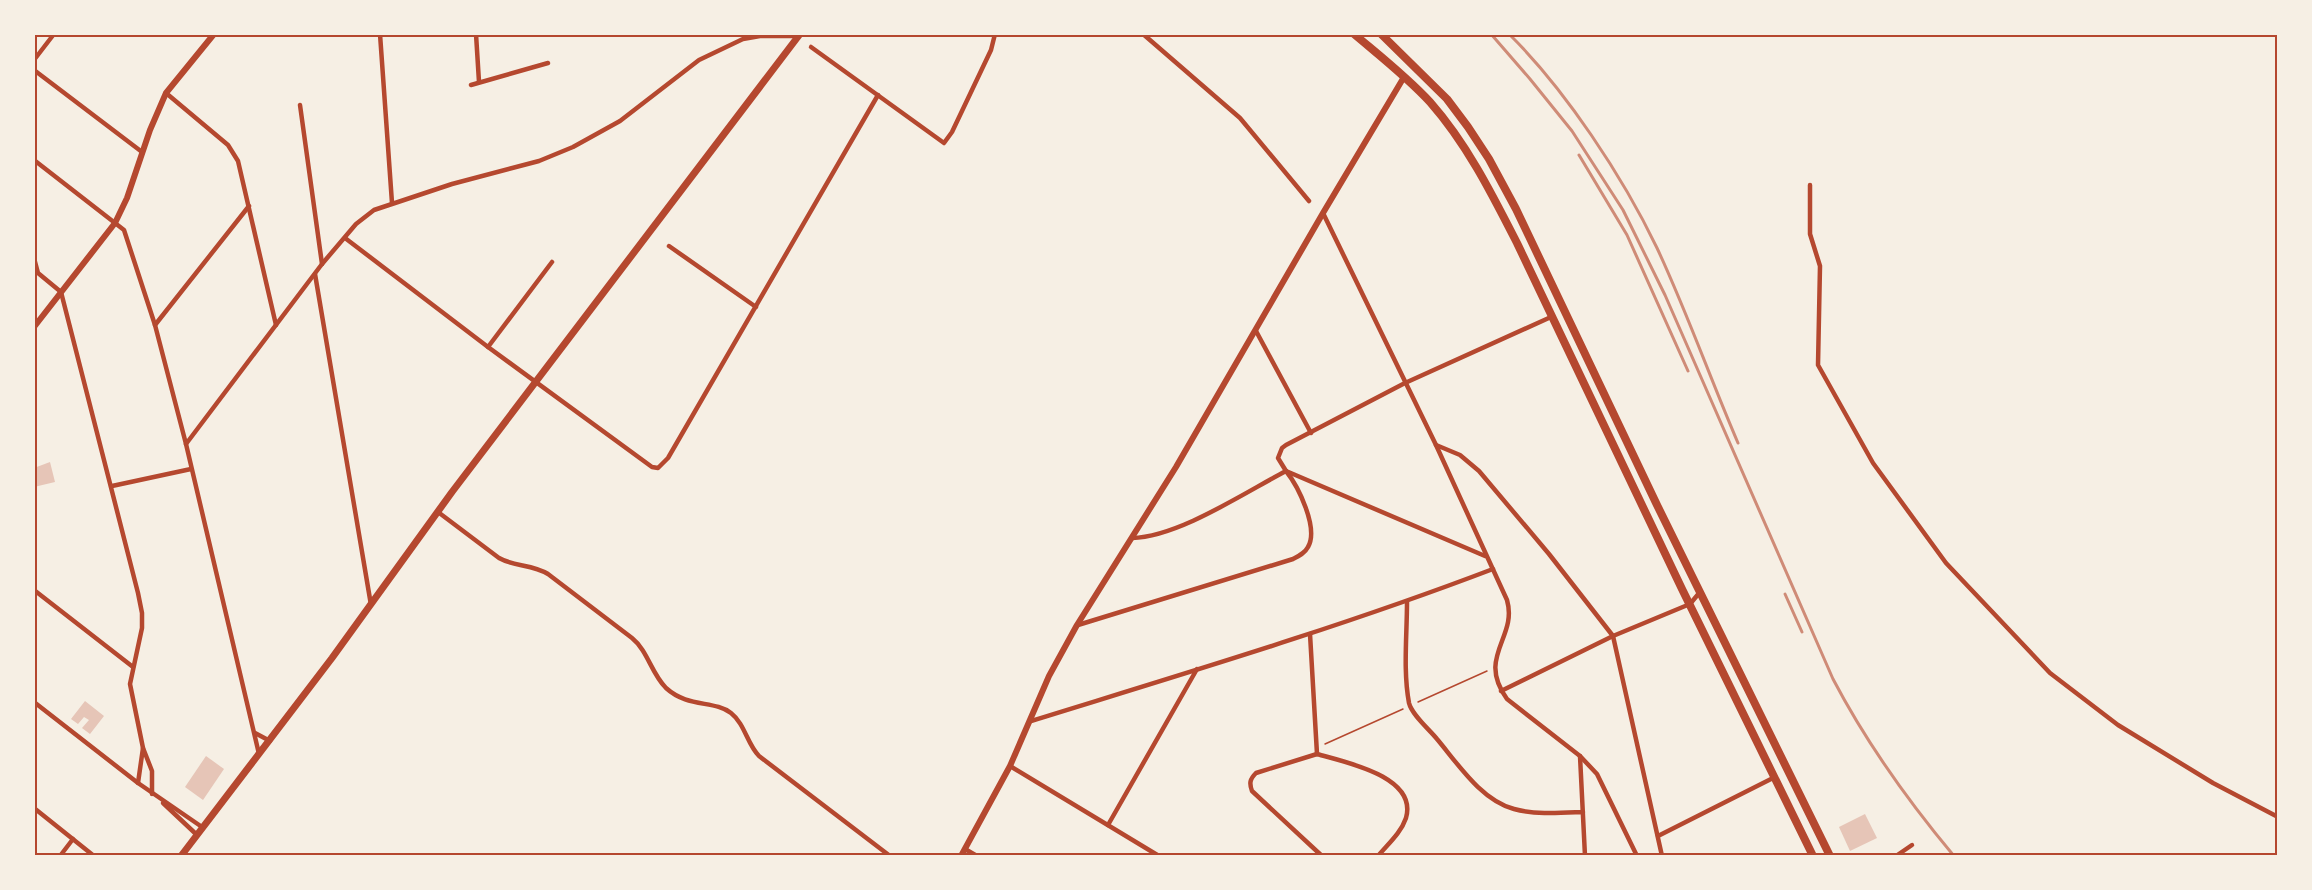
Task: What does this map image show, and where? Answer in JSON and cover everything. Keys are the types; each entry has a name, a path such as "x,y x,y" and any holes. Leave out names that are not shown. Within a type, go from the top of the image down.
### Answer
{"main road":[{"path":"1354,34 1430,103 1470,156 1512,233 1813,855"},
{"path":"1381,34 1431,82 1468,126 1516,209 1700,592 1830,855"},
{"path":"181,855 270,741 438,512 799,35"},
{"path":"1551,317 1566,321 1573,327"}],"street":[{"path":"35,58 54,34"},
{"path":"34,327 115,223 128,198 142,152 166,93 214,34"},
{"path":"380,34 392,203"},
{"path":"476,34 479,82"},
{"path":"811,47 944,142 952,132 994,37 986,34"},
{"path":"1143,34 1240,118 1309,201"},
{"path":"186,444 322,264 364,218 392,203 540,160 573,147 620,121 699,60 743,39 799,35"},
{"path":"471,85 548,63"},
{"path":"34,70 142,152"},
{"path":"960,855 1010,766 1049,676 1077,625 1176,467 1404,77"},
{"path":"166,93 228,145 235,154 276,325"},
{"path":"345,238 488,347 652,467 658,468 668,458 878,95"},
{"path":"300,105 322,264"},
{"path":"34,160 123,230 155,325 186,444 260,754"},
{"path":"1810,185 1810,234 1820,266 1818,365 1873,463 1946,563 2050,673 2118,725 2213,783 2277,817"},
{"path":"155,325 249,206"},
{"path":"1323,213 1436,445 1485,556 1494,569 1510,609 1510,616 1494,668 1501,691 1518,708 1580,756 1600,779 1637,855"},
{"path":"669,246 756,307"},
{"path":"34,258 36,274 61,292 112,486 142,613 142,628 130,684 143,748 152,771 152,794"},
{"path":"488,347 552,262"},
{"path":"315,274 371,605"},
{"path":"1077,625 1282,562 1303,553 1311,540 1311,529 1297,487 1278,458 1282,448 1405,383 1551,317"},
{"path":"1256,331 1311,433"},
{"path":"1436,445 1460,455 1479,471 1549,554 1613,636 1662,855"},
{"path":"112,486 192,469"},
{"path":"1132,538 1148,537 1176,528 1286,471"},
{"path":"1286,471 1485,556"},
{"path":"438,512 499,558 533,567 548,574 636,641 657,676 672,692 688,701 723,709 733,715 740,723 750,746 759,756 890,855"},
{"path":"1031,721 1310,634 1407,602 1494,569"},
{"path":"34,590 133,667"},
{"path":"1501,691 1613,636 1690,604 1700,592"},
{"path":"1407,602 1407,682 1410,706 1443,746 1470,778 1488,795 1504,805 1531,812 1583,812"},
{"path":"1310,634 1317,754"},
{"path":"1108,825 1197,669"},
{"path":"34,702 161,801 202,827"},
{"path":"255,733 270,741"},
{"path":"138,783 143,748"},
{"path":"1322,855 1252,791 1250,785 1256,773 1317,754 1382,776 1400,790 1407,810 1405,820 1397,835 1378,855"},
{"path":"1580,756 1585,855"},
{"path":"1010,766 1160,855"},
{"path":"1658,836 1775,777"},
{"path":"161,801 196,835"},
{"path":"34,808 94,855"},
{"path":"60,855 73,839"},
{"path":"1896,855 1912,845"},
{"path":"964,849 977,855"}],"building":[{"path":"50,462 55,482 34,487 34,468"},
{"path":"85,701 104,716 90,734 82,728 89,720 84,717 78,724 71,719"},
{"path":"206,756 224,769 203,800 185,787"},
{"path":"1865,814 1877,838 1850,851 1839,827"}],"railway":[{"path":"1491,34 1572,131 1623,210 1665,295 1833,679 1859,726 1889,771 1954,856"},
{"path":"1509,34 1571,107 1627,192 1668,272 1738,443"},
{"path":"1579,155 1627,235 1688,371"},
{"path":"1785,594 1802,632"}]}
